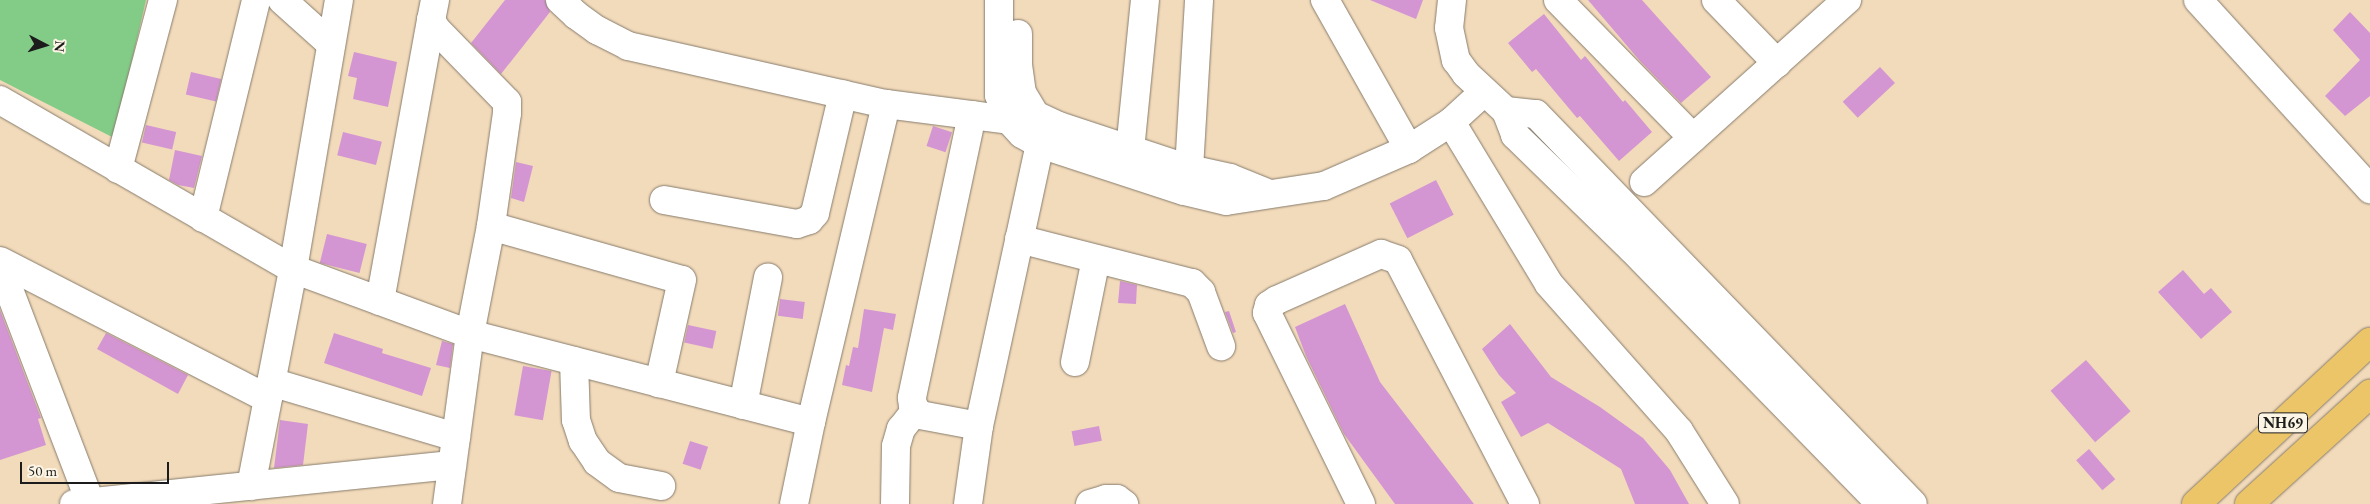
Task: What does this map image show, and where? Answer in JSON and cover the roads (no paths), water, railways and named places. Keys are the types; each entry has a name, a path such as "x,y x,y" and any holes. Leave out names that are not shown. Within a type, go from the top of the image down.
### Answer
{"highway":[{"name":"NH69","path":"2196,504 2370,342"},
{"name":"NH69","path":"2249,504 2370,394"}],"street":[{"path":"118,169 163,0"},
{"path":"203,218 256,0"},
{"path":"282,0 331,44"},
{"path":"251,486 293,269 339,0"},
{"path":"560,0 576,16 597,30 628,46 886,104 972,115 1022,117 1059,126 1130,150 1226,201 1324,186 1409,149 1452,122 1484,92"},
{"path":"999,0 999,95 1022,117"},
{"path":"1017,0 1018,65 1022,93 1022,134 1040,144 1186,180"},
{"path":"1130,150 1145,0"},
{"path":"1186,180 1199,0"},
{"path":"1326,0 1409,149"},
{"path":"1452,0 1448,28 1456,60 1466,74 1506,111 1515,135 1632,249 1881,504"},
{"path":"1558,0 1693,138"},
{"path":"1716,0 1777,63"},
{"path":"1644,182 1847,0"},
{"path":"2198,0 2370,189"},
{"path":"433,10 436,29 507,102 508,113 491,226 470,334 447,504"},
{"path":"380,301 433,10"},
{"path":"664,200 796,224 809,220 815,213 842,94"},
{"path":"0,100 293,269 470,334 811,422"},
{"path":"794,504 811,422 886,104"},
{"path":"1506,111 1536,114 1913,504"},
{"path":"972,115 912,398 915,411 920,415 979,426"},
{"path":"1452,122 1549,284 1679,431 1725,504"},
{"path":"968,504 979,426 1040,144"},
{"path":"491,226 682,280 659,383"},
{"path":"1019,240 1192,283 1202,292 1221,346"},
{"path":"1361,504 1267,313 1269,305 1277,300 1381,254 1398,260 1525,504"},
{"path":"1075,362 1096,259"},
{"path":"0,261 269,390 456,437"},
{"path":"0,266 82,503 452,465"},
{"path":"744,405 768,277"},
{"path":"574,361 576,420 583,441 597,462 619,478 660,486"},
{"path":"895,504 896,446 901,429 915,411"},
{"path":"1090,504 1106,498 1117,499 1124,504"}]}
